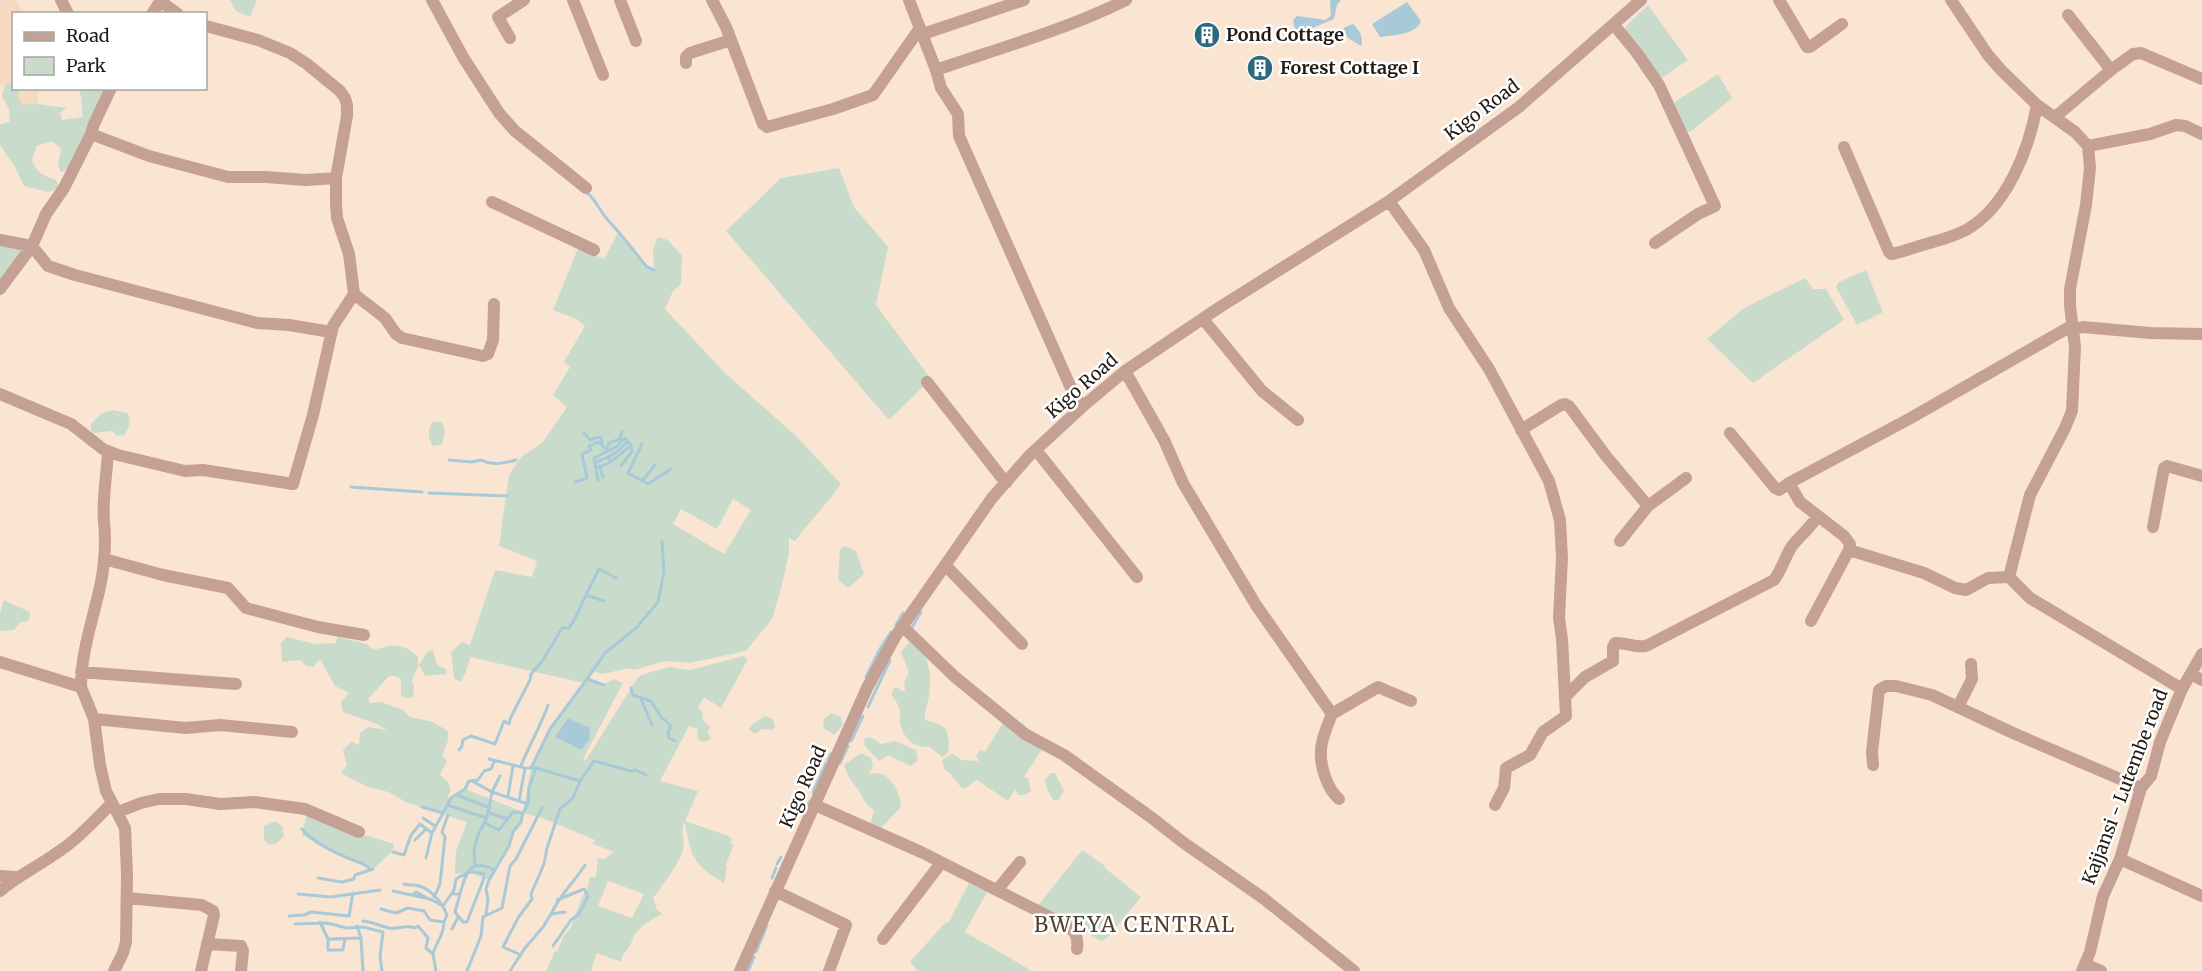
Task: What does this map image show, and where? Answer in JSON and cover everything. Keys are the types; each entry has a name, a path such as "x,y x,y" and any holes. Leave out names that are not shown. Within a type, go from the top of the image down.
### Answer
{"street":[{"path":"432,0 463,57 499,113 515,131 586,188"},
{"path":"510,38 498,17 524,0"},
{"path":"573,0 603,75"},
{"path":"620,0 636,41"},
{"path":"712,0 731,40 763,124 768,127 873,95 922,31 1024,0"},
{"path":"909,0 941,88 958,114 959,136 1022,273 1071,388 1082,407"},
{"path":"936,70 1054,31 1126,0"},
{"name":"Kigo Road","path":"740,971 867,688 902,626 992,498 1036,450 1125,371 1389,201 1519,107 1641,0"},
{"path":"1779,0 1807,47 1842,24"},
{"path":"1951,0 1988,55 2037,105 2075,132 2088,147 2090,168 2086,205 2070,289 2075,372 2072,411 2066,428 2030,495 2009,577"},
{"path":"161,1 175,12"},
{"path":"2068,15 2111,70"},
{"path":"1614,25 1659,85 1715,206 1698,214 1655,243"},
{"path":"0,393 71,424 108,451 185,471 203,470 293,484 313,415 331,332 336,320 354,294 349,254 337,218 336,178 347,105 340,91 290,53 258,40 207,26"},
{"path":"686,63 686,57 690,53 731,40"},
{"path":"2055,117 2133,54 2141,53 2202,79"},
{"path":"0,289 32,246 46,214 64,188 110,90"},
{"path":"1844,147 1889,252 1898,253 1933,244 1967,230 1996,204 2024,152 2037,105"},
{"path":"2088,147 2150,134 2176,125 2185,126 2202,134"},
{"path":"91,134 141,153 228,177 306,180 336,178"},
{"path":"1389,201 1424,250 1449,308 1489,369 1515,415 1549,481 1560,520 1562,558 1559,618 1566,712 1564,718 1543,732 1530,755 1506,768 1504,788 1495,805"},
{"path":"492,202 594,250"},
{"path":"0,240 32,246 48,266 75,275 256,323 289,325 331,332"},
{"path":"354,294 386,318 396,334 402,338 483,356 488,354 493,340 494,304"},
{"path":"1203,319 1262,391 1298,420"},
{"path":"1730,433 1779,490 2073,327 2150,333 2202,334"},
{"path":"1125,371 1164,440 1183,483 1256,605 1332,714"},
{"path":"927,382 1006,483"},
{"path":"1521,430 1561,405 1569,406 1606,456 1648,506"},
{"path":"1036,450 1137,577"},
{"path":"108,451 104,559 101,581 81,661 81,687 94,719 106,791 126,828 126,942 114,971"},
{"path":"2153,527 2164,468 2171,467 2202,476"},
{"path":"1620,541 1648,506 1686,478"},
{"path":"1789,483 1800,502 1844,536 1850,544 1849,550 1811,621"},
{"path":"1565,697 1585,677 1613,661 1615,643 1634,647 1646,645 1773,580 1780,572 1791,547 1810,529 1817,517"},
{"path":"1849,550 1924,573 1955,588 1966,590 1988,578 2009,577 2036,602 2182,689"},
{"path":"104,559 163,575 228,588 246,608 318,627 364,635"},
{"path":"945,565 1022,644"},
{"path":"902,626 955,677 1024,734 1064,755 1142,811 1263,898 1354,971"},
{"name":"Kajjansi - Lutembe road","path":"2084,968 2103,896 2120,859 2140,788 2151,777 2160,742 2182,689 2196,677 2202,654"},
{"path":"0,662 81,687"},
{"path":"1958,707 1972,679 1971,664"},
{"path":"81,672 236,684"},
{"path":"1339,799 1329,788 1321,760 1323,741 1332,714 1381,686 1411,701"},
{"path":"1873,765 1872,752 1880,688 1893,686 1932,695 2140,788"},
{"path":"94,719 186,728 220,725 292,732"},
{"path":"0,891 15,877 56,854 115,808 159,799 186,799 220,804 254,802 305,809 359,832"},
{"path":"815,805 941,862 1075,931 1078,938 1077,949"},
{"path":"2120,859 2202,897"},
{"path":"883,939 941,862"},
{"path":"997,890 1020,862"},
{"path":"0,876 15,877"},
{"path":"776,891 846,925 829,971"},
{"path":"127,898 201,905 211,909 214,915 201,971"},
{"path":"207,944 241,946 243,951 241,971"},
{"path":"2084,968 2101,971"}],"shaded area":[{"path":"0,0 15,0 23,12 12,12 12,90 38,90 38,104 14,113 5,85 0,86"}],"green space":[{"path":"230,0 257,0 250,17 236,11"},
{"path":"1648,5 1688,60 1659,80 1624,31 1626,26"},
{"path":"1718,74 1732,98 1687,133 1672,104"},
{"path":"12,83 12,90 20,90 17,96 23,106 30,103 67,108 60,113 62,120 83,117 78,90 108,90 68,168 61,173 58,165 61,149 52,141 37,146 32,160 36,168 56,180 60,188 48,192 24,186 15,167 0,145 0,125 10,121 9,109 2,96 5,84"},
{"path":"839,168 854,207 888,247 876,305 931,379 889,420 726,231 781,178"},
{"path":"619,231 647,267 654,270 653,250 658,237 668,240 682,256 681,284 673,291 665,309 724,372 797,437 841,484 795,541 789,538 789,553 772,619 746,651 690,663 665,661 634,670 630,668 602,674 593,671 587,678 603,685 614,679 623,683 583,759 586,760 638,677 669,667 690,670 743,656 748,659 721,708 704,697 698,708 702,711 703,721 711,727 707,731 711,738 701,742 697,737 698,729 689,726 660,781 698,791 685,821 729,836 732,839 730,844 734,845 725,866 727,867 724,883 695,859 684,822 682,854 653,898 657,910 663,914 639,930 621,962 597,953 591,970 593,971 546,971 555,951 557,952 563,937 571,927 590,877 596,877 598,858 604,859 614,852 593,844 595,840 542,818 523,813 489,880 468,872 455,874 456,851 467,822 406,802 388,792 365,786 341,773 347,765 343,750 351,742 359,745 360,733 368,727 387,730 343,712 341,702 349,693 335,686 320,659 313,667 306,666 301,660 282,662 281,643 287,637 316,644 335,643 338,637 367,644 374,650 398,646 413,652 418,657 418,667 412,680 413,697 401,696 401,679 389,676 368,699 370,703 381,702 403,710 410,717 433,722 448,731 448,741 442,755 447,761 440,775 448,782 451,790 449,800 465,789 523,812 531,768 550,729 583,683 470,657 466,672 460,682 454,678 451,652 462,642 470,645 495,570 532,577 537,561 499,546 509,475 521,457 542,443 567,407 553,395 570,367 564,362 585,326 576,319 553,310 578,248 604,259","holes":["733,499 751,510 724,554 673,524 681,509 717,529","608,881 644,894 632,918 598,906"]},
{"path":"0,242 28,245 0,286"},
{"path":"1866,270 1883,312 1857,325 1836,287 1839,282"},
{"path":"1805,278 1813,289 1826,289 1844,320 1753,383 1707,339 1744,308"},
{"path":"112,410 127,413 129,424 124,435 117,436 112,431 95,433 91,431 91,424 101,414"},
{"path":"432,422 442,422 445,431 442,444 433,446 431,443 429,434"},
{"path":"845,546 856,551 864,574 848,588 838,580 840,549"},
{"path":"4,600 30,612 27,622 21,622 14,630 0,631 0,613"},
{"path":"909,642 921,651 928,664 930,688 925,720 939,724 946,729 949,741 948,753 942,757 930,747 914,744 906,737 900,722 900,709 891,694 895,687 905,692 904,683 909,672 901,652"},
{"path":"433,650 437,665 446,669 446,674 425,676 419,665 427,652"},
{"path":"831,713 841,717 843,725 834,735 823,728 824,719"},
{"path":"765,716 773,719 775,727 772,730 762,729 755,734 749,729 751,725"},
{"path":"1003,723 1042,749 1024,777 1028,778 1031,791 1019,795 1015,790 1008,801 977,780 964,789 944,769 942,760 952,754 962,760 979,761 976,756 980,750 985,752"},
{"path":"864,738 872,738 881,744 895,741 916,750 918,760 911,766 888,755 879,761 865,746"},
{"path":"861,753 871,758 873,766 869,774 882,774 888,778 896,788 900,801 901,807 880,829 870,825 874,810 865,802 844,765"},
{"path":"1050,773 1055,773 1064,791 1058,800 1053,800 1045,781"},
{"path":"307,813 359,835 394,844 392,852 373,869 370,869 365,864 325,849 302,835"},
{"path":"275,821 283,827 284,836 277,843 270,845 264,840 264,826"},
{"path":"1082,850 1105,866 1141,897 1102,941 1037,907"},
{"path":"969,883 987,892 965,932 1032,971 918,971 910,962 945,923 949,922"}],"water":[{"path":"1330,0 1341,0 1337,5 1334,19 1296,35 1293,20 1297,16 1326,20 1331,15"},
{"path":"1407,2 1421,21 1418,26 1404,34 1380,37 1372,24"},
{"path":"1353,24 1360,34 1361,46 1348,38 1343,30"},
{"path":"568,718 590,728 589,740 581,750 555,737"}],"waterway":[{"path":"586,192 647,267 654,270"},
{"path":"607,448 609,443 620,439 622,431"},
{"path":"584,433 590,440 601,438 602,444"},
{"path":"595,467 600,466 610,462 631,445 625,438 616,447 594,458 598,480"},
{"path":"610,462 608,457 628,441"},
{"path":"575,482 587,478 582,454 591,450 589,446 597,442 607,449"},
{"path":"642,444 628,473 648,484 671,469"},
{"path":"621,466 632,451 631,445"},
{"path":"595,463 608,457"},
{"path":"449,460 472,462 481,460 494,463 516,460"},
{"path":"642,481 655,465"},
{"path":"600,468 603,477"},
{"path":"351,487 422,492"},
{"path":"429,493 507,496"},
{"path":"587,679 605,653 636,628 658,602 664,572 662,542"},
{"path":"586,595 599,569 616,578"},
{"path":"459,750 463,740 471,736 495,744 504,721 509,724 531,674 543,660 562,628 569,628 572,624 586,595 604,601"},
{"path":"911,629 921,612"},
{"path":"896,625 903,613"},
{"path":"866,677 891,632"},
{"path":"868,707 890,660"},
{"path":"531,768 550,729 587,679 604,685"},
{"path":"631,688 633,695 651,701 662,718 671,726 668,732 669,738 675,741"},
{"path":"641,699 652,725"},
{"path":"521,766 548,705"},
{"path":"851,741 863,716"},
{"path":"840,763 848,746"},
{"path":"828,760 831,754"},
{"path":"489,759 525,768 536,768 580,781"},
{"path":"521,955 503,947 518,918 532,899 531,894 544,864 560,809 573,798 580,781 594,761 631,771 636,770 646,775"},
{"path":"443,813 451,798 465,789 469,781 478,780 484,771 491,769 494,762"},
{"path":"813,792 826,763"},
{"path":"508,796 513,766"},
{"path":"519,801 525,768"},
{"path":"528,804 529,788 536,768"},
{"path":"475,866 474,850 478,835 487,818 492,792 500,776"},
{"path":"472,781 492,792 528,804 521,822 513,832 509,846 489,880 486,889 488,899 486,914"},
{"path":"457,795 490,808"},
{"path":"803,814 810,801"},
{"path":"447,805 487,818"},
{"path":"422,807 443,813 432,833"},
{"path":"467,971 481,936 483,917 502,908 510,866 516,859 542,808"},
{"path":"485,823 499,830 513,812 523,813"},
{"path":"489,813 508,819"},
{"path":"434,897 440,884 445,837 442,832 448,815"},
{"path":"423,818 435,826"},
{"path":"393,852 404,855 411,835 420,824 432,833 426,858"},
{"path":"302,829 326,848 364,864 370,869"},
{"path":"415,840 426,829"},
{"path":"777,864 781,857"},
{"path":"551,914 585,865"},
{"path":"451,894 460,894 464,880 474,866 486,866 495,870"},
{"path":"772,878 776,868"},
{"path":"318,878 342,882 354,879 355,875 373,869"},
{"path":"393,891 430,899 443,906 454,890 456,879 470,872 484,874"},
{"path":"460,894 455,912 463,922 467,922 484,878"},
{"path":"381,909 396,913 408,908 424,911 430,920 444,922 447,915 434,896 425,888 404,884"},
{"path":"553,946 571,920 579,914 588,896 584,889 557,900"},
{"path":"298,894 331,897 380,890"},
{"path":"413,895 416,892 429,899"},
{"path":"289,916 311,912 349,916 353,893"},
{"path":"510,971 551,914 565,912"},
{"path":"452,929 458,917"},
{"path":"363,921 392,928 418,926 428,938 426,948 433,954 436,971"},
{"path":"320,922 328,939 328,950 343,950 345,939"},
{"path":"433,953 442,934 444,922"},
{"path":"295,924 327,923 383,932 380,957 382,971"},
{"path":"756,952 767,925"},
{"path":"328,939 361,938 357,926"},
{"path":"361,938 363,971"},
{"path":"748,971 754,957"}],"place":[{"name":"Pond Cottage","path":"1207,35"},
{"name":"Forest Cottage I","path":"1260,68"}],"district":[{"name":"BWEYA CENTRAL","path":"1135,925"}]}
